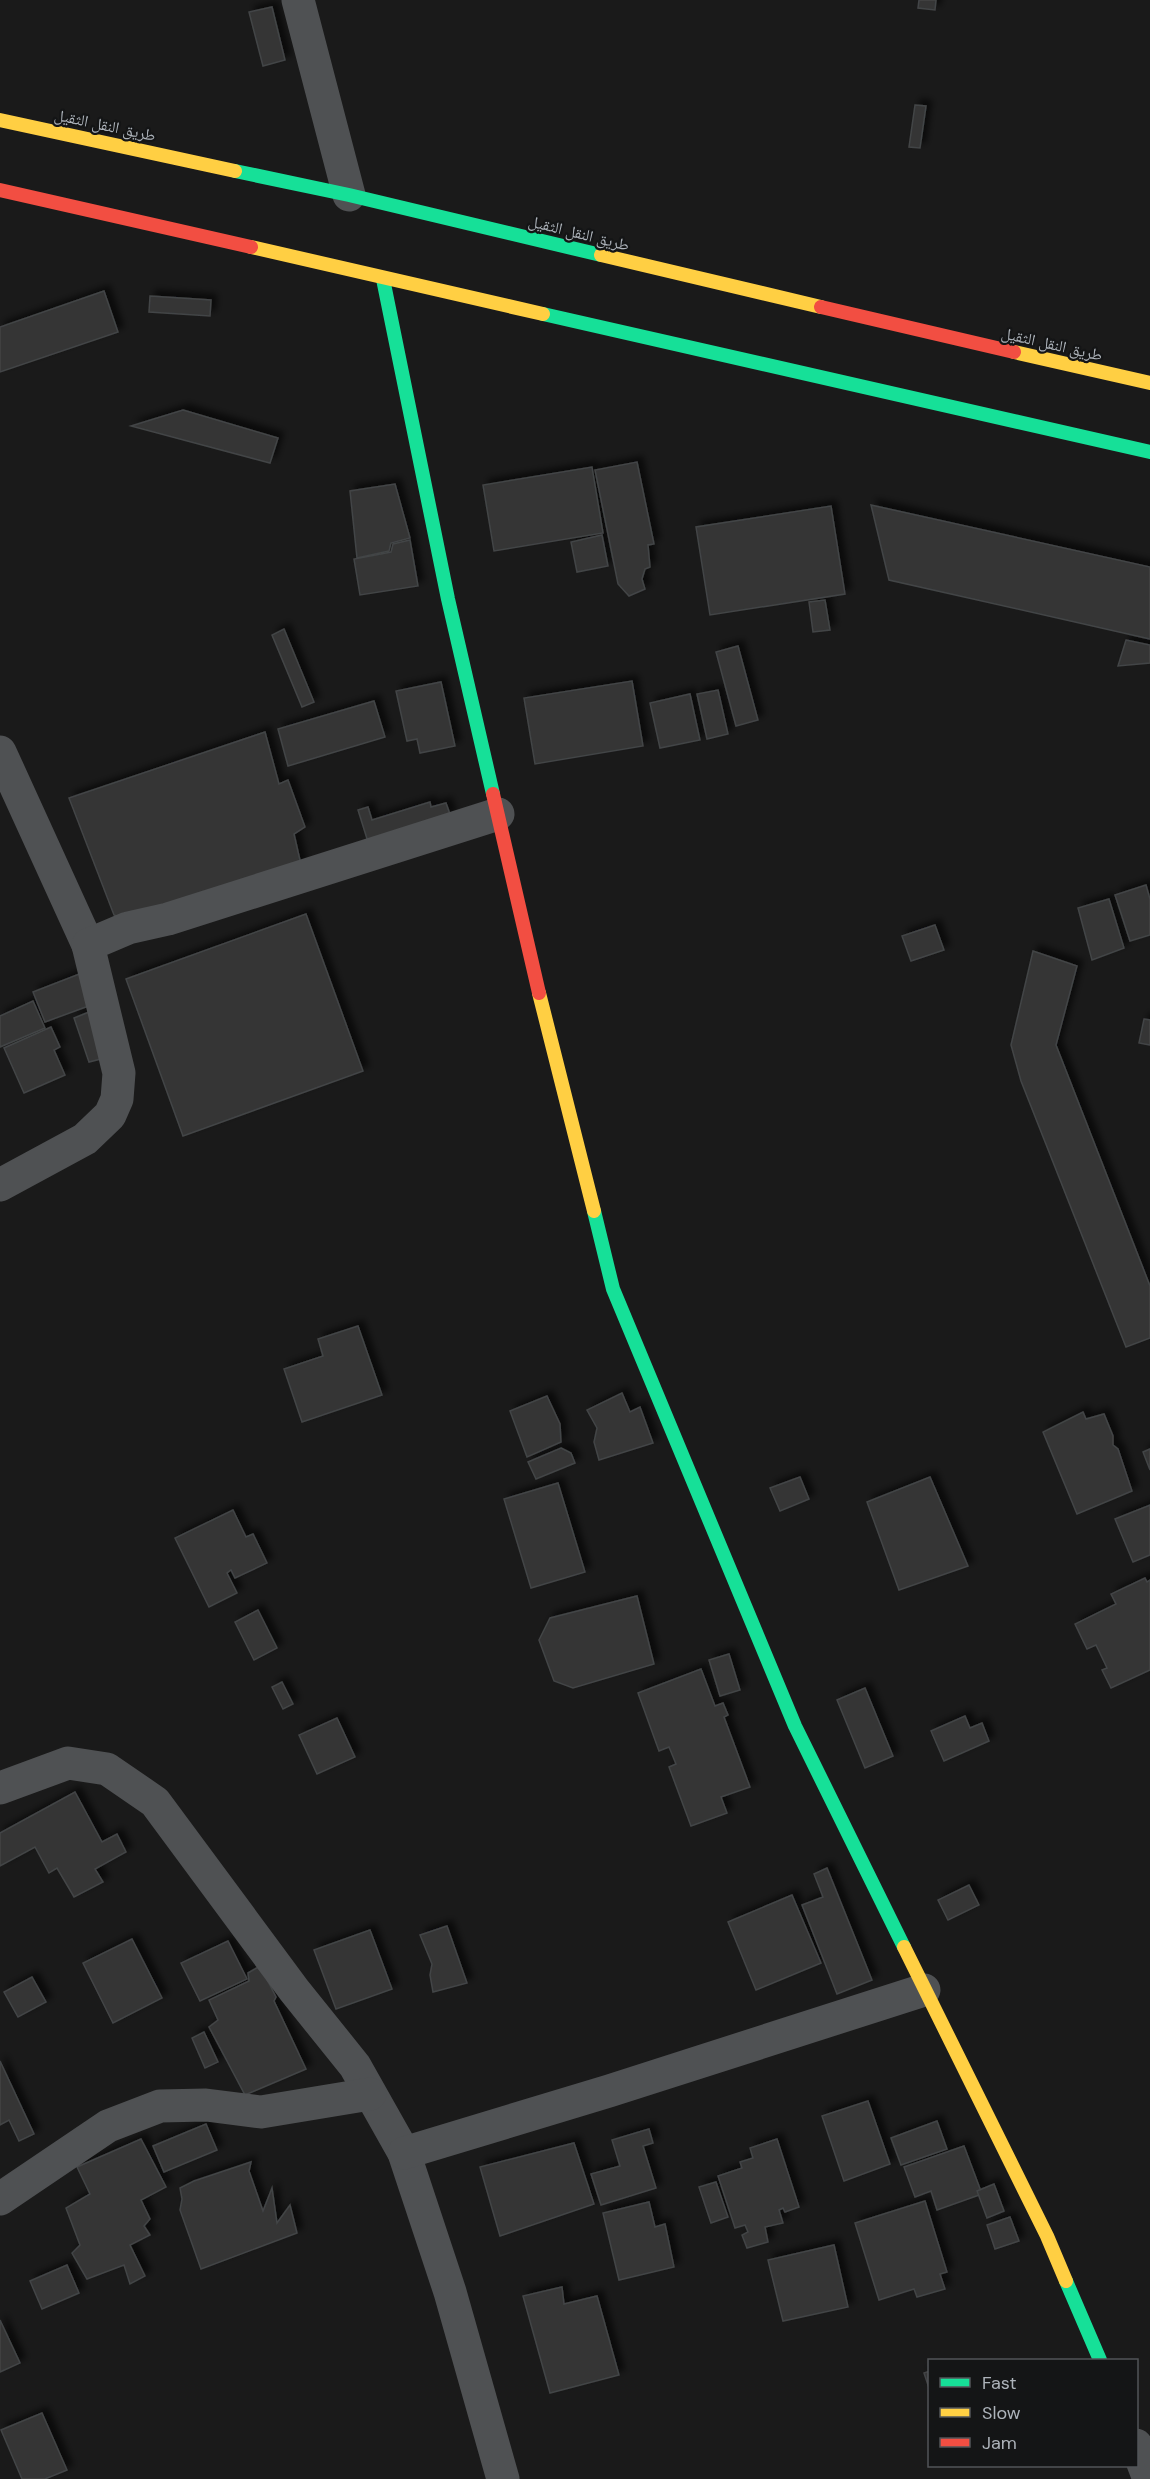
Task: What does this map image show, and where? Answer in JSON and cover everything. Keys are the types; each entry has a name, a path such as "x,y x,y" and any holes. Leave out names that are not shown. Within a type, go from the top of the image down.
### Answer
{"main road":[{"name":"طريق النقل الثقيل","path":"0,120 349,195 1150,383"},
{"path":"0,190 1150,452"},
{"path":"383,279 448,599 539,991 613,1289 795,1726 1047,2236 1099,2359"}],"street":[{"path":"298,0 349,195"},
{"path":"0,752 88,945 119,1073 117,1099 110,1115 85,1139 0,1185"},
{"path":"88,945 129,928 168,919 498,814"},
{"path":"0,1788 10,1782 68,1763 107,1769 155,1802 294,1990 355,2066 404,2153 450,2292 503,2479"},
{"path":"404,2153 609,2091 924,1990"},
{"path":"0,2199 108,2126 160,2106 207,2105 261,2112 370,2094"}],"building":[{"path":"919,0 936,0 935,10 918,8"},
{"path":"272,7 285,60 263,66 249,12"},
{"path":"915,105 926,106 920,148 909,147"},
{"path":"104,291 118,332 0,372 0,327"},
{"path":"150,296 211,300 210,316 149,312"},
{"path":"183,410 278,438 270,463 131,426"},
{"path":"637,462 654,544 648,545 650,567 645,569 642,579 645,589 629,596 618,584 595,470"},
{"path":"592,467 603,533 494,551 483,485"},
{"path":"395,484 410,538 391,543 389,551 357,558 350,491"},
{"path":"871,505 1150,567 1150,639 889,580"},
{"path":"831,506 845,594 710,615 696,527"},
{"path":"602,535 608,566 577,572 571,542"},
{"path":"410,540 418,586 360,595 354,559 391,552 393,544"},
{"path":"825,600 830,630 813,632 809,602"},
{"path":"284,629 314,702 302,707 272,635"},
{"path":"1126,640 1150,645 1150,663 1118,666"},
{"path":"738,646 758,720 736,726 716,652"},
{"path":"632,681 643,746 535,764 524,698"},
{"path":"441,682 455,746 420,753 417,739 407,741 396,691"},
{"path":"718,690 728,734 707,739 697,694"},
{"path":"690,694 700,740 660,748 650,703"},
{"path":"374,701 385,737 288,766 278,729"},
{"path":"265,732 279,784 288,780 305,827 294,834 302,869 123,919 114,915 69,798"},
{"path":"430,802 431,807 446,803 451,817 368,842 358,810 368,807 372,820"},
{"path":"1146,885 1150,899 1150,935 1130,941 1115,895"},
{"path":"1109,899 1124,948 1092,960 1078,908"},
{"path":"306,914 363,1071 183,1136 126,979"},
{"path":"935,925 944,950 911,961 902,936"},
{"path":"1033,951 1077,966 1056,1045 1150,1286 1150,1338 1126,1347 1021,1081 1011,1045"},
{"path":"82,973 94,1004 45,1022 33,992"},
{"path":"33,1001 45,1028 0,1047 0,1016"},
{"path":"89,1012 105,1058 89,1062 74,1018"},
{"path":"1144,1019 1150,1020 1150,1045 1139,1043"},
{"path":"51,1027 60,1047 54,1050 65,1075 24,1093 4,1048"},
{"path":"358,1326 382,1395 302,1422 284,1369 323,1356 318,1339"},
{"path":"622,1393 630,1412 640,1407 653,1443 599,1460 594,1442 597,1428 587,1410"},
{"path":"547,1396 560,1424 561,1442 527,1457 510,1411"},
{"path":"1083,1412 1086,1419 1104,1414 1113,1436 1113,1445 1118,1449 1132,1491 1077,1514 1043,1432"},
{"path":"561,1448 571,1453 575,1463 536,1479 528,1462"},
{"path":"1150,1449 1150,1470 1143,1452"},
{"path":"800,1477 809,1499 780,1511 770,1488"},
{"path":"930,1477 968,1566 899,1590 867,1502"},
{"path":"558,1483 585,1572 531,1588 504,1499"},
{"path":"1150,1505 1150,1555 1133,1562 1115,1519"},
{"path":"233,1510 246,1537 253,1534 267,1563 235,1578 231,1570 227,1573 237,1593 209,1607 175,1538"},
{"path":"1145,1578 1147,1582 1150,1580 1150,1670 1111,1688 1102,1670 1107,1668 1096,1645 1087,1649 1075,1624 1116,1604 1111,1594"},
{"path":"637,1596 654,1664 573,1688 554,1681 539,1640 550,1618"},
{"path":"258,1610 277,1648 254,1660 235,1622"},
{"path":"729,1654 740,1690 720,1696 709,1660"},
{"path":"701,1669 715,1706 723,1703 728,1715 724,1717 750,1787 721,1797 727,1813 691,1826 669,1767 676,1764 669,1747 659,1751 638,1693"},
{"path":"282,1682 293,1704 283,1709 272,1687"},
{"path":"865,1688 893,1756 865,1768 837,1700"},
{"path":"965,1716 970,1728 982,1723 989,1741 944,1761 931,1731"},
{"path":"337,1718 355,1757 317,1774 299,1735"},
{"path":"75,1792 102,1842 117,1834 126,1852 95,1869 103,1882 74,1897 57,1868 49,1873 35,1847 0,1866 0,1833"},
{"path":"827,1868 872,1980 837,1994 802,1905 823,1897 814,1874"},
{"path":"969,1885 979,1905 948,1920 938,1900"},
{"path":"792,1895 821,1963 756,1990 728,1922"},
{"path":"447,1926 467,1983 433,1992 430,1975 432,1964 420,1935"},
{"path":"370,1930 392,1989 336,2009 314,1950"},
{"path":"132,1939 162,1998 113,2023 83,1963"},
{"path":"228,1941 247,1979 200,2001 181,1963"},
{"path":"260,1966 276,1997 274,2001 306,2069 245,2095 209,2027 218,2020 209,2000 249,1981 248,1973"},
{"path":"32,1977 46,2002 18,2017 4,1992"},
{"path":"204,2032 218,2062 205,2068 192,2038"},
{"path":"0,2061 34,2134 19,2141 9,2120 0,2125"},
{"path":"868,2101 890,2164 844,2181 822,2116"},
{"path":"937,2121 947,2149 901,2165 891,2138"},
{"path":"206,2124 217,2150 164,2172 153,2146"},
{"path":"649,2129 653,2143 643,2146 656,2188 601,2205 591,2174 620,2166 612,2140"},
{"path":"141,2139 166,2187 141,2200 150,2219 144,2226 150,2235 130,2245 145,2276 130,2284 124,2265 87,2279 72,2253 80,2245 66,2208 90,2194 77,2167"},
{"path":"777,2139 799,2207 785,2212 783,2208 779,2210 783,2223 765,2227 768,2242 747,2248 742,2235 748,2232 745,2225 735,2228 718,2176 742,2168 740,2162 753,2158 750,2148"},
{"path":"574,2143 594,2204 500,2236 480,2167"},
{"path":"964,2146 982,2194 937,2210 931,2191 915,2197 904,2167"},
{"path":"251,2162 249,2171 263,2211 272,2188 277,2223 290,2205 297,2233 201,2269 180,2210 182,2199 180,2188"},
{"path":"716,2182 728,2217 711,2223 699,2187"},
{"path":"994,2184 1004,2211 987,2218 977,2191"},
{"path":"925,2201 947,2272 940,2274 945,2289 917,2297 914,2289 879,2300 855,2223"},
{"path":"649,2202 655,2227 665,2224 674,2267 619,2280 603,2213"},
{"path":"1010,2217 1019,2241 995,2249 987,2225"},
{"path":"834,2245 848,2307 783,2321 768,2260"},
{"path":"67,2265 79,2293 42,2309 30,2281"},
{"path":"562,2287 564,2304 597,2296 619,2375 550,2393 523,2296"},
{"path":"0,2320 20,2363 0,2372"},
{"path":"928,2372 928,2385 924,2373"},
{"path":"42,2413 67,2470 45,2479 22,2479 1,2430"}],"traffic: fast":[{"path":"235,171 349,195 601,255"},
{"path":"383,279 448,599 493,794"},
{"path":"543,314 1150,452"},
{"path":"594,1211 613,1289 795,1726 904,1947"},
{"path":"1066,2281 1100,2359"}],"traffic: slow":[{"path":"0,120 235,171"},
{"path":"251,247 543,314"},
{"path":"601,255 821,307"},
{"path":"1014,352 1150,383"},
{"path":"539,993 594,1211"},
{"path":"904,1947 1047,2236 1066,2281"}],"traffic: jam":[{"path":"0,190 251,247"},
{"path":"821,307 1014,352"},
{"path":"493,794 539,993"}]}
